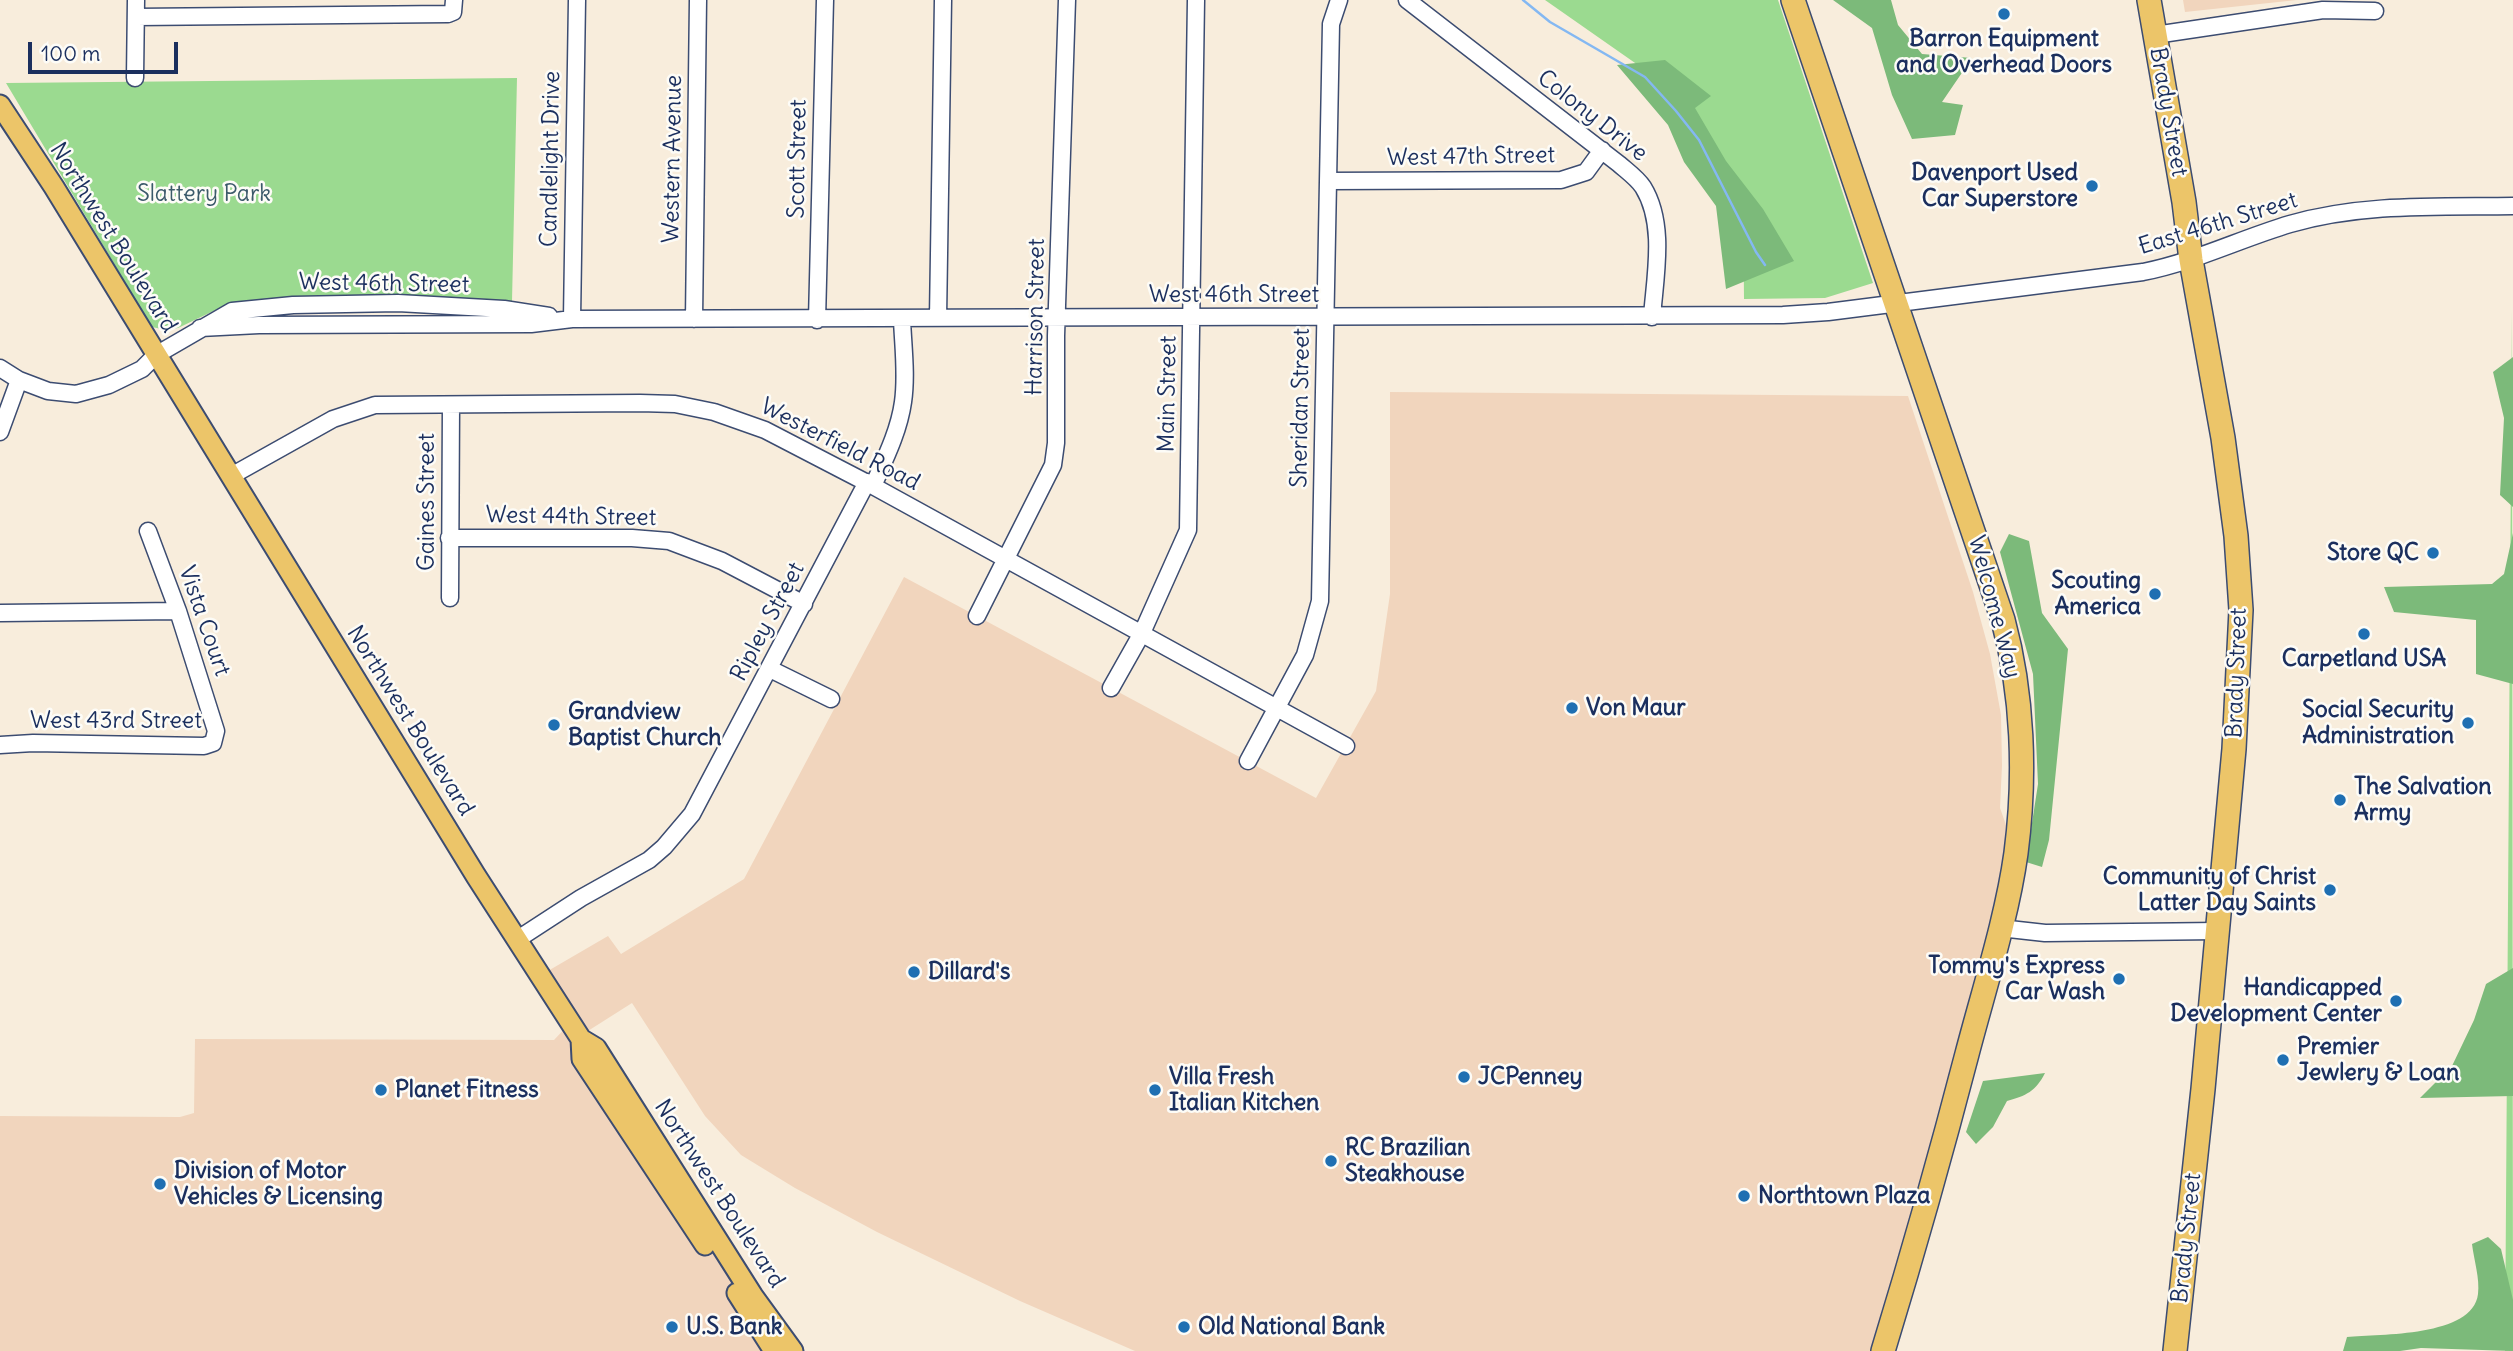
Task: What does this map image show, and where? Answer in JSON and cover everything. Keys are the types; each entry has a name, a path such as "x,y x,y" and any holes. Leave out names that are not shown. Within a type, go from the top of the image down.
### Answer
{"highway":[{"name":"Welcome Way","path":"1793,0 1987,571 2014,660 2020,723 2020,800 2016,853 2000,928 1954,1106 1883,1351"},
{"name":"Brady Street","path":"2149,0 2230,489 2241,610 2236,730 2175,1351"}],"main road":[{"name":"Northwest Boulevard","path":"0,106 54,187 476,876 581,1039 596,1048 753,1296 793,1351"},
{"name":"Northwest Boulevard","path":"581,1039 582,1059 774,1351"}],"street":[{"path":"135,78 136,0"},
{"path":"136,18 430,14 453,12 454,0"},
{"name":"Candlelight Drive","path":"572,319 576,0"},
{"name":"Western Avenue","path":"695,319 698,0"},
{"name":"Scott Street","path":"817,320 825,0"},
{"path":"938,318 943,0"},
{"name":"Harrison Street","path":"977,616 1053,465 1056,443 1067,0"},
{"name":"Main Street","path":"1111,688 1142,633 1188,530 1196,0"},
{"name":"Sheridan Street","path":"1248,761 1305,655 1320,601 1331,24 1339,0"},
{"name":"Colony Drive","path":"1407,0 1602,150 1643,186 1653,213 1657,243 1651,317"},
{"path":"2155,35 2323,10 2375,10"},
{"name":"West 47th Street","path":"1328,181 1561,180 1586,172 1602,150"},
{"name":"East 46th Street","path":"1896,304 2143,272 2191,260 2279,228 2330,214 2404,207 2513,206"},
{"name":"West 46th Street","path":"0,368 19,380 48,391 76,394 109,385 142,369 156,355 200,328 259,325 531,324 572,319 1783,316 1896,304"},
{"name":"Ripley Street","path":"517,939 581,898 649,860 664,848 703,798 804,604 891,446 903,404 905,375 902,319"},
{"path":"0,432 19,380"},
{"name":"Westerfield Road","path":"231,476 333,419 375,405 675,404 714,412 765,430 870,484 1346,746"},
{"name":"Gaines Street","path":"450,405 450,598"},
{"name":"Vista Court","path":"148,531 178,611 214,725"},
{"name":"West 44th Street","path":"449,538 632,538 669,541 722,561 804,604"},
{"path":"0,613 178,611"},
{"path":"770,669 831,699"},
{"name":"West 43rd Street","path":"0,745 33,743 204,746 213,743 216,738 214,725"},
{"path":"2000,928 2045,933 2218,931"}],"shaded area":[{"path":"2183,0 2297,0 2185,12"},
{"path":"1390,392 1908,396 1973,592 1990,654 2001,715 2000,808 2016,853 1883,1351 1135,1351 1020,1301 877,1232 795,1188 741,1155 705,1116 632,1003 580,1036 674,1179 774,1351 0,1351 0,1116 180,1117 194,1113 195,1039 554,1040 571,1022 541,975 608,936 621,954 744,879 904,577 1316,798 1376,691 1390,594"}],"green space":[{"path":"1545,0 1778,0 1873,283 1825,298 1744,299 1743,194 1678,93"},
{"path":"1833,0 1891,0 1898,25 1922,54 1972,58 1942,102 1963,105 1955,135 1912,139 1892,95 1872,28"},
{"path":"1665,60 1711,96 1695,108 1726,161 1763,209 1794,261 1726,289 1716,206 1684,162 1668,125 1617,65"},
{"name":"Slattery Park","path":"517,78 512,301 339,298 228,304 178,328 166,330 152,327 6,83"},
{"path":"2512,310 2513,1351 2505,1351"},
{"path":"2513,357 2513,507 2500,495 2504,418 2493,372"},
{"path":"2513,533 2513,684 2476,674 2476,620 2394,612 2384,587 2492,584 2504,574"},
{"path":"2009,534 2029,541 2042,613 2068,649 2049,840 2042,867 2026,862 2038,784 2033,674 2000,552"},
{"path":"2513,968 2513,1096 2420,1098 2452,1066 2474,1020 2486,984"},
{"path":"2045,1073 2030,1092 2007,1101 1993,1127 1976,1144 1966,1132 1983,1081"},
{"path":"2488,1237 2501,1249 2513,1300 2513,1351 2421,1348 2400,1351 2343,1351 2347,1337 2423,1330 2443,1326 2460,1318 2472,1308 2478,1294 2478,1276 2472,1244"}],"waterway":[{"path":"1523,0 1550,22 1645,77 1699,140 1765,265"}],"place":[{"name":"Barron Equipment and Overhead Doors","path":"2004,14"},
{"name":"Davenport Used Car Superstore","path":"2092,186"},
{"name":"Store QC","path":"2433,553"},
{"name":"Scouting America","path":"2155,594"},
{"name":"Carpetland USA","path":"2364,634"},
{"name":"Von Maur","path":"1572,708"},
{"name":"Social Security Administration","path":"2468,723"},
{"name":"Grandview Baptist Church","path":"554,725"},
{"name":"The Salvation Army","path":"2340,800"},
{"name":"Community of Christ Latter Day Saints","path":"2330,890"},
{"name":"Dillard's","path":"914,972"},
{"name":"Tommy's Express Car Wash","path":"2119,979"},
{"name":"Handicapped Development Center","path":"2396,1001"},
{"name":"Premier Jewlery & Loan","path":"2283,1060"},
{"name":"JCPenney","path":"1464,1077"},
{"name":"Planet Fitness","path":"381,1090"},
{"name":"Villa Fresh Italian Kitchen","path":"1155,1090"},
{"name":"RC Brazilian Steakhouse","path":"1331,1161"},
{"name":"Division of Motor Vehicles & Licensing","path":"160,1184"},
{"name":"Northtown Plaza","path":"1744,1196"},
{"name":"U.S. Bank","path":"672,1327"},
{"name":"Old National Bank","path":"1184,1327"}]}
